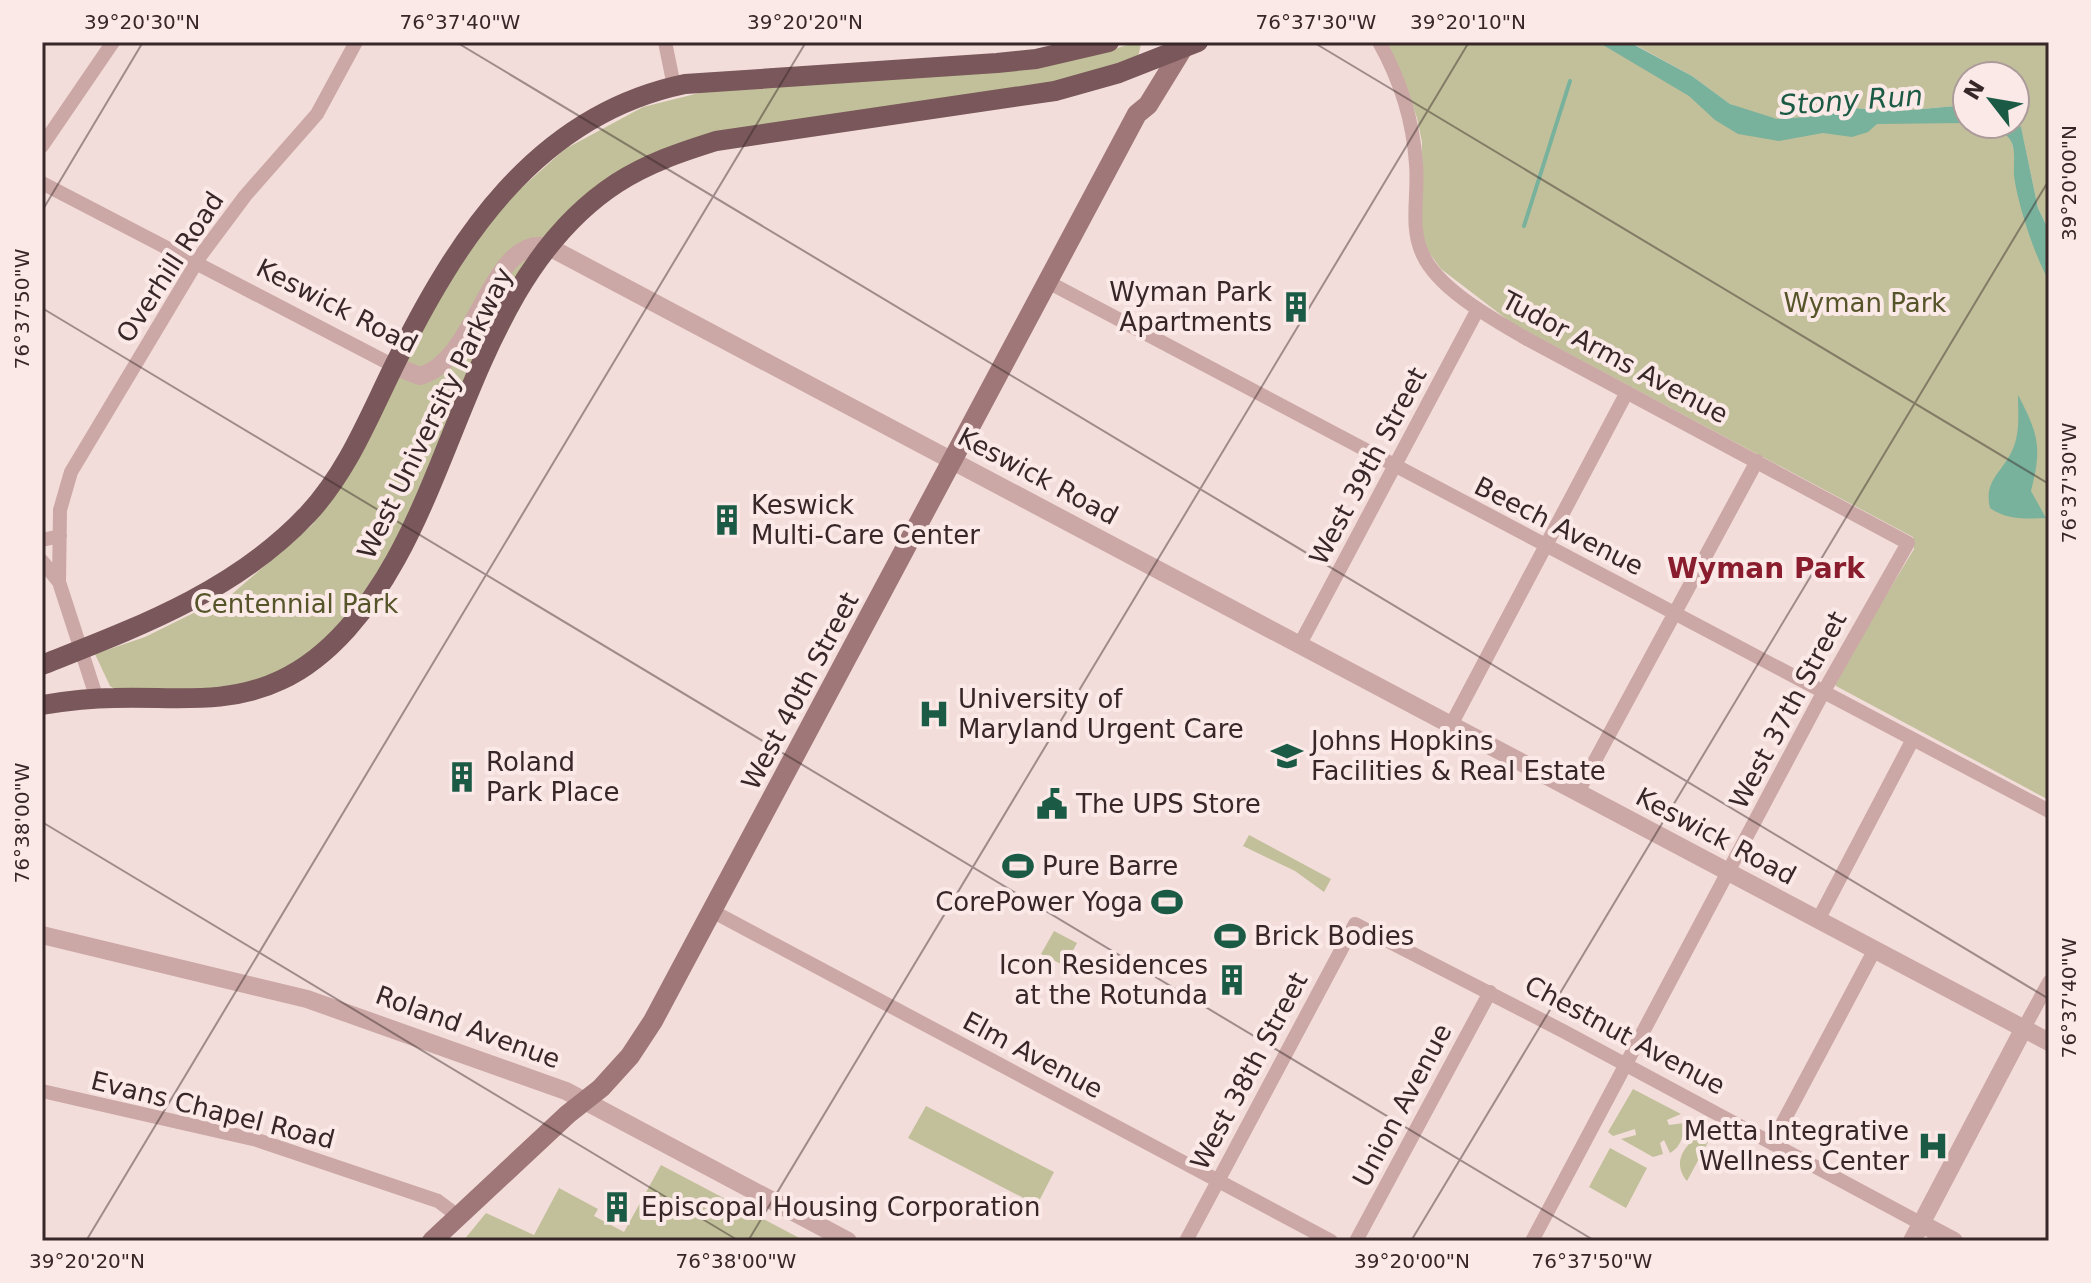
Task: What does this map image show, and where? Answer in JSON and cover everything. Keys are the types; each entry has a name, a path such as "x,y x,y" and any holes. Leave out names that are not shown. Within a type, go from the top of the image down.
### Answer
{"main road":[{"name":"West University Parkway","path":"42,665 199,598 292,530 324,495 353,451 446,265 497,197 542,155 587,123 638,98 674,86 734,78 997,63 1036,59 1109,42"},
{"name":"West University Parkway","path":"42,705 97,699 204,699 255,690 297,672 343,633 376,593 407,539 507,313 549,247 605,192 636,171 679,152 761,134 1055,91 1178,48"},
{"name":"West 40th Street","path":"432,1241 451,1228 585,1102 616,1072 642,1038 1048,282 1137,114 1139,100 1178,48"}],"street":[{"path":"42,146 113,42"},
{"name":"Overhill Road","path":"97,699 59,582 60,510 71,472 196,263 245,196 317,114 356,42"},
{"path":"665,42 674,86"},
{"name":"Tudor Arms Avenue","path":"1379,42 1411,114 1417,166 1416,239 1427,263 1478,309 1908,543"},
{"name":"Keswick Road","path":"42,183 394,366 420,376 438,370 456,351 492,287 516,254 528,246 549,247 2049,1042"},
{"name":"Beech Avenue","path":"1048,282 1394,468 2049,811"},
{"name":"West 39th Street","path":"1300,644 1478,309"},
{"path":"1451,725 1627,392"},
{"path":"1578,792 1757,461"},
{"path":"42,540 60,536"},
{"name":"West 37th Street","path":"1532,1241 1824,691 1908,543"},
{"path":"42,561 59,582"},
{"path":"1818,920 1913,739"},
{"name":"Elm Avenue","path":"712,911 1331,1241"},
{"name":"Chestnut Avenue","path":"1355,924 1490,992 1954,1241"},
{"name":"West 38th Street","path":"1186,1241 1355,924"},
{"name":"Roland Avenue","path":"42,935 333,1007 488,1062 585,1102 848,1241"},
{"path":"1772,1143 1874,951"},
{"path":"1912,1241 2049,982"},
{"name":"Union Avenue","path":"1356,1241 1490,992"},
{"name":"Evans Chapel Road","path":"42,1091 289,1150 438,1201 451,1228"}],"green space":[{"name":"Centennial Park","path":"1138,42 1141,44 1138,57 1091,76 694,142 566,218 396,548 329,641 280,677 253,686 120,693 110,686 95,654 145,637 232,594 312,525 340,488 363,448 431,310 501,206 565,149 643,107 711,90 1086,57"},
{"name":"Wyman Park","path":"1386,42 1617,42 1764,127 1951,113 1951,140 2011,140 2049,266 2049,800 1836,686 1834,681 1914,549 1913,537 1513,324 1441,269 1425,247 1421,224 1422,142 1405,83"},
{"path":"1630,42 2049,42 2049,231 2038,208 2024,140 2031,140 2031,60 1951,60 1951,106 1899,111 1853,108 1826,115 1777,119 1730,104 1692,76"},
{"path":"1249,835 1331,879 1324,892 1295,871 1243,846"},
{"path":"1054,931 1077,943 1065,966 1041,954"},
{"path":"1633,1089 1681,1114 1667,1120 1669,1125 1684,1123 1681,1140 1670,1153 1664,1140 1660,1143 1663,1154 1653,1157 1621,1139 1636,1135 1635,1129 1613,1136 1608,1132"},
{"path":"926,1106 1054,1172 1037,1205 908,1138"},
{"path":"1709,1130 1714,1131 1687,1181 1680,1165 1684,1151"},
{"path":"1610,1148 1647,1168 1626,1208 1589,1187"},
{"path":"661,1165 805,1241 463,1241 486,1213 534,1235 559,1188 598,1209 594,1216 624,1232"}],"shaded area":[{"name":"Stony Run","path":"1598,42 1629,42 1692,76 1730,104 1777,119 1826,115 1853,108 1899,111 1951,106 1951,123 1877,124 1868,132 1852,137 1823,133 1779,141 1738,134 1715,120 1689,96"},
{"name":"Stony Run","path":"2010,140 2024,140 2038,208 2049,231 2049,280 2038,259 2023,213 2014,175"},
{"path":"2018,395 2036,442 2037,463 2031,491 2046,518 2010,517 1990,508 1992,482 2016,440"}],"waterway":[{"path":"1524,226 1570,81"}],"place":[{"name":"Wyman Park Apartments","path":"1296,307"},
{"name":"Keswick Multi-Care Center","path":"727,520"},
{"name":"University of Maryland Urgent Care","path":"934,714"},
{"name":"Johns Hopkins Facilities & Real Estate","path":"1287,756"},
{"name":"Roland Park Place","path":"462,777"},
{"name":"The UPS Store","path":"1052,804"},
{"name":"Pure Barre","path":"1018,866"},
{"name":"CorePower Yoga","path":"1167,902"},
{"name":"Brick Bodies","path":"1230,936"},
{"name":"Icon Residences at the Rotunda","path":"1232,980"},
{"name":"Metta Integrative Wellness Center","path":"1933,1146"},
{"name":"Episcopal Housing Corporation","path":"617,1207"}],"district":[{"name":"Wyman Park","path":"1766,568"}]}
